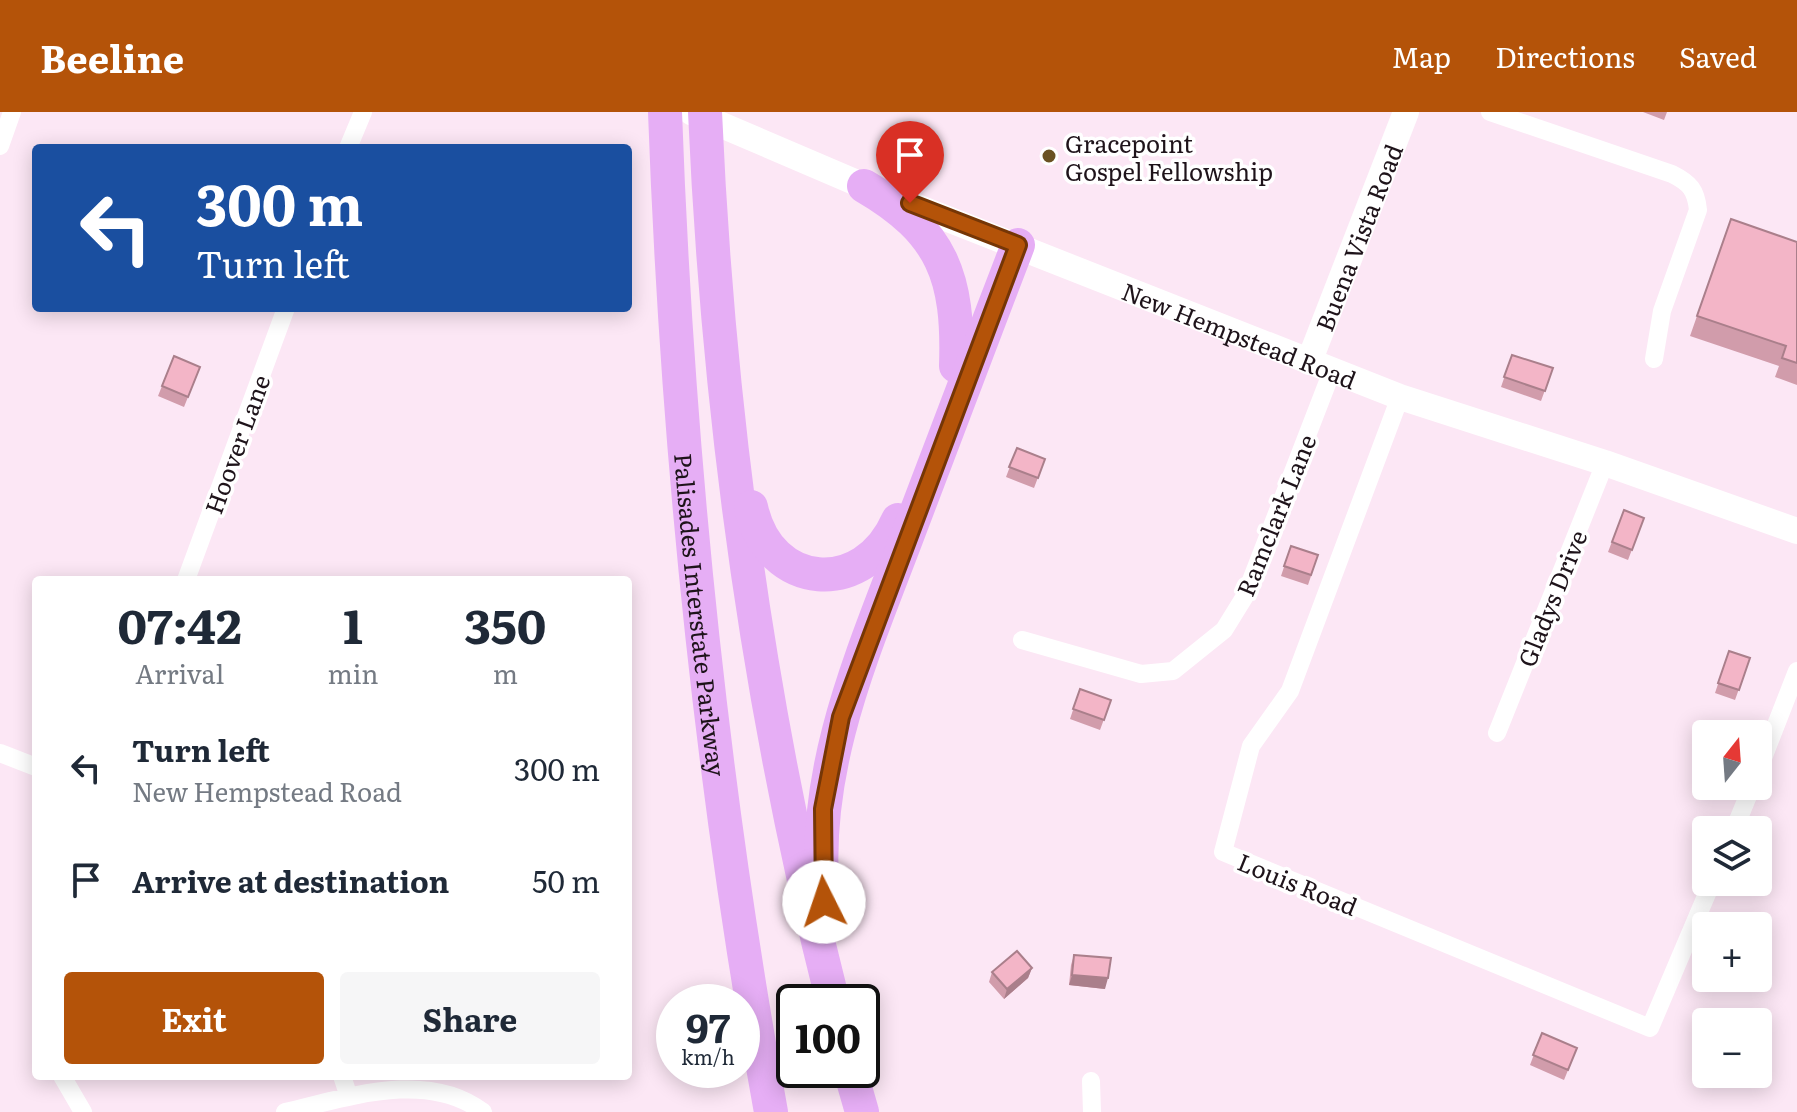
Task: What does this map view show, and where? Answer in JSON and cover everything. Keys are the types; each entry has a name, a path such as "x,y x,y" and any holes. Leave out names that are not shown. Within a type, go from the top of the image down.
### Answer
{"highway":[{"name":"Palisades Interstate Parkway","path":"665,112 683,430 704,659 733,886 771,1112"},
{"name":"Palisades Interstate Parkway","path":"705,112 717,313 735,483 760,652 791,820 829,984"},
{"path":"864,186 911,218 940,253 955,307 956,366"},
{"path":"717,313 755,524 772,553 803,572 824,575 855,569 872,558 887,542 956,366 1011,242"},
{"path":"838,984 824,902 821,862 823,809 834,745 858,665 1011,242"}],"street":[{"path":"0,146 12,112"},
{"path":"350,144 363,112"},
{"name":"New Hempstead Road","path":"691,112 864,186 1400,397 1605,463 1797,531"},
{"name":"Buena Vista Road","path":"1320,366 1406,112"},
{"path":"1490,112 1672,174 1687,181 1696,192 1698,210 1662,311 1654,359"},
{"name":"Hoover Lane","path":"187,576 285,312"},
{"name":"Ramclark Lane","path":"1022,640 1141,674 1173,671 1224,630 1245,596 1320,366"},
{"name":"Louis Road","path":"1400,397 1290,691 1251,746 1223,852 1650,1028 1706,896"},
{"name":"Gladys Drive","path":"1497,733 1605,463"},
{"path":"1772,735 1797,671"},
{"path":"0,753 32,765"},
{"path":"64,1080 83,1112"},
{"path":"343,1080 349,1097"},
{"path":"1091,1081 1092,1112"},
{"path":"285,1112 349,1097 412,1088 442,1092 483,1112"}],"building":[{"path":"1731,219 1797,242 1797,363 1782,358 1786,346 1697,316"},
{"path":"1512,355 1553,368 1545,391 1504,377"},
{"path":"174,356 200,367 188,397 162,386"},
{"path":"1017,448 1045,459 1038,478 1009,467"},
{"path":"1624,510 1644,518 1632,550 1612,542"},
{"path":"1291,546 1318,555 1311,575 1284,566"},
{"path":"1729,651 1750,658 1739,690 1718,683"},
{"path":"1080,689 1111,700 1104,720 1073,709"},
{"path":"1017,951 1032,968 1007,989 992,972"},
{"path":"1074,955 1111,958 1108,978 1072,975"},
{"path":"1542,1033 1577,1048 1568,1070 1533,1055"}],"place":[{"name":"Gracepoint Gospel Fellowship","path":"1049,156"}],"route":[{"path":"824,902 821,862 823,809 841,717 1018,245 910,203"}]}
